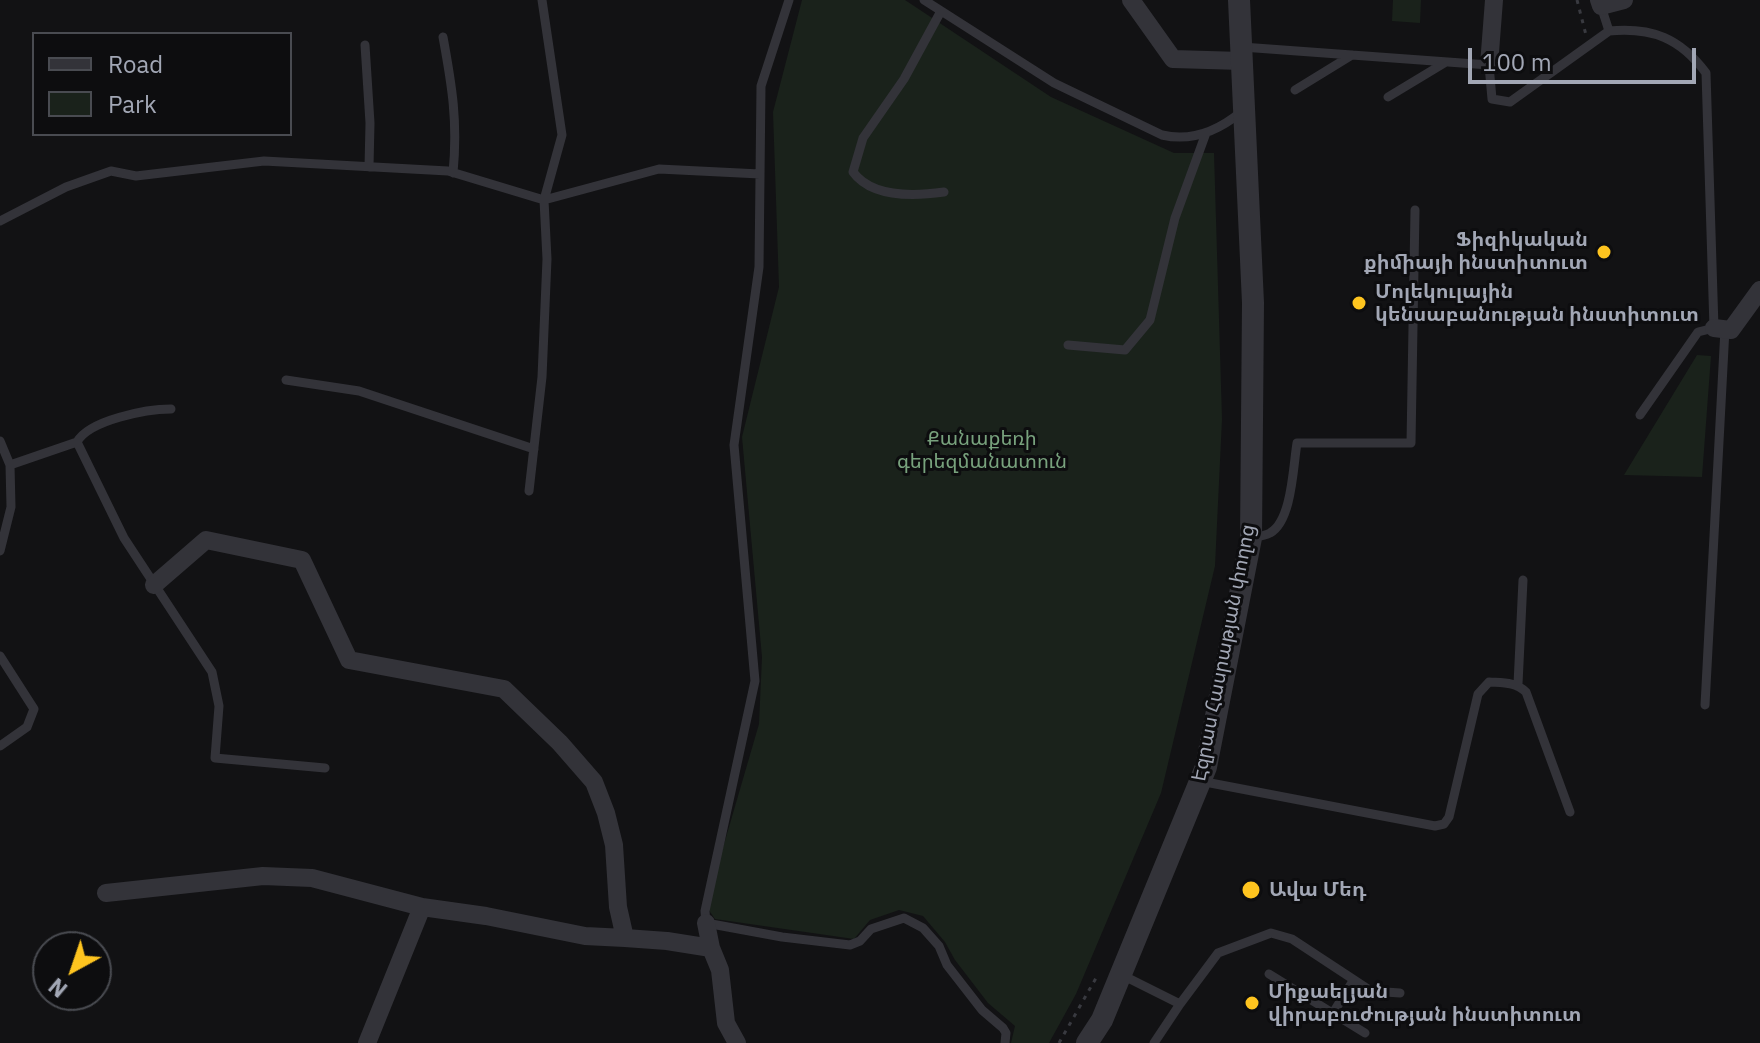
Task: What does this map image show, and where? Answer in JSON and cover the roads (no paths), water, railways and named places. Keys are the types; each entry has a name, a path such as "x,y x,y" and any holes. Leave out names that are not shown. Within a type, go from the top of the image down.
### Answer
{"street":[{"path":"1131,0 1173,59 1244,52"},
{"name":"Էզրաս Հասրաթյան փողոց","path":"1087,1043 1123,976 1203,781 1253,538 1260,323 1242,0"},
{"path":"1489,65 1494,0"},
{"path":"1600,3 1624,0"},
{"name":"Էզրաս Հասրաթյան փողոց","path":"1244,52 1253,303 1253,538"},
{"path":"1720,328 1731,330 1760,290"},
{"path":"154,585 206,540 302,560 349,660 504,689 560,743 594,782 614,845 618,907 625,938"},
{"path":"106,893 263,876 312,878 422,907 585,936 667,941 711,948"},
{"path":"367,1043 422,907"},
{"path":"706,923 720,970 726,1023 737,1043"},
{"name":"Էզրաս Հասրաթյան փողոց","path":"1094,1043 1108,1022 1123,976"}],"lane":[{"path":"529,491 542,377 547,274 544,200 562,135 542,0"},
{"path":"789,0 761,86 759,267 734,445 755,681 705,911 706,923 850,945 860,941 871,929 904,918 923,928 931,937 947,965 982,1010 1003,1028 1005,1043"},
{"path":"924,0 1054,83 1162,135 1179,139 1206,133 1224,126 1245,109"},
{"path":"1600,3 1609,31"},
{"path":"941,11 904,79 863,138 853,172 866,184 893,193 923,195 944,192"},
{"path":"1244,52 1352,55 1489,65 1492,99 1510,102 1609,31 1634,29 1657,34 1693,55 1706,73 1720,328 1705,705"},
{"path":"443,37 455,108 457,136 453,173"},
{"path":"365,45 370,123 369,167"},
{"path":"1295,90 1352,55"},
{"path":"1388,97 1446,62"},
{"path":"1068,345 1125,350 1150,320 1175,218 1206,133"},
{"path":"0,221 66,187 111,171 136,176 264,161 453,173 544,200 659,169 760,174"},
{"path":"1253,538 1270,533 1281,523 1288,504 1297,443 1411,443 1415,210"},
{"path":"1640,415 1698,332 1720,328"},
{"path":"286,380 359,391 534,449"},
{"path":"10,465 77,442 81,434 93,428 148,409 171,409"},
{"path":"0,441 10,465 11,507 0,551"},
{"path":"77,442 124,538 212,672 219,706 215,758 325,768"},
{"path":"1518,684 1523,580"},
{"path":"0,656 34,709 27,727 0,746"},
{"path":"1203,781 1435,826 1444,824 1449,817 1478,694 1489,682 1518,684 1526,692 1570,812"},
{"path":"1154,1043 1218,953 1271,933 1292,939 1371,991 1400,993"},
{"path":"1269,974 1365,1033"},
{"path":"1123,976 1180,1004"},
{"path":"1333,1013 1353,981"}],"place":[{"name":"Ֆիզիկական քիմիայի ինստիտուտ","path":"1604,252"},
{"name":"Մոլեկուլային կենսաբանության ինստիտուտ","path":"1359,303"},
{"name":"Ավա Մեդ","path":"1251,890"},
{"name":"Միքաելյան վիրաբուժության ինստիտուտ","path":"1252,1003"}],"park label":[{"name":"Քանաքեռի գերեզմանատուն","path":"982,450"}]}
